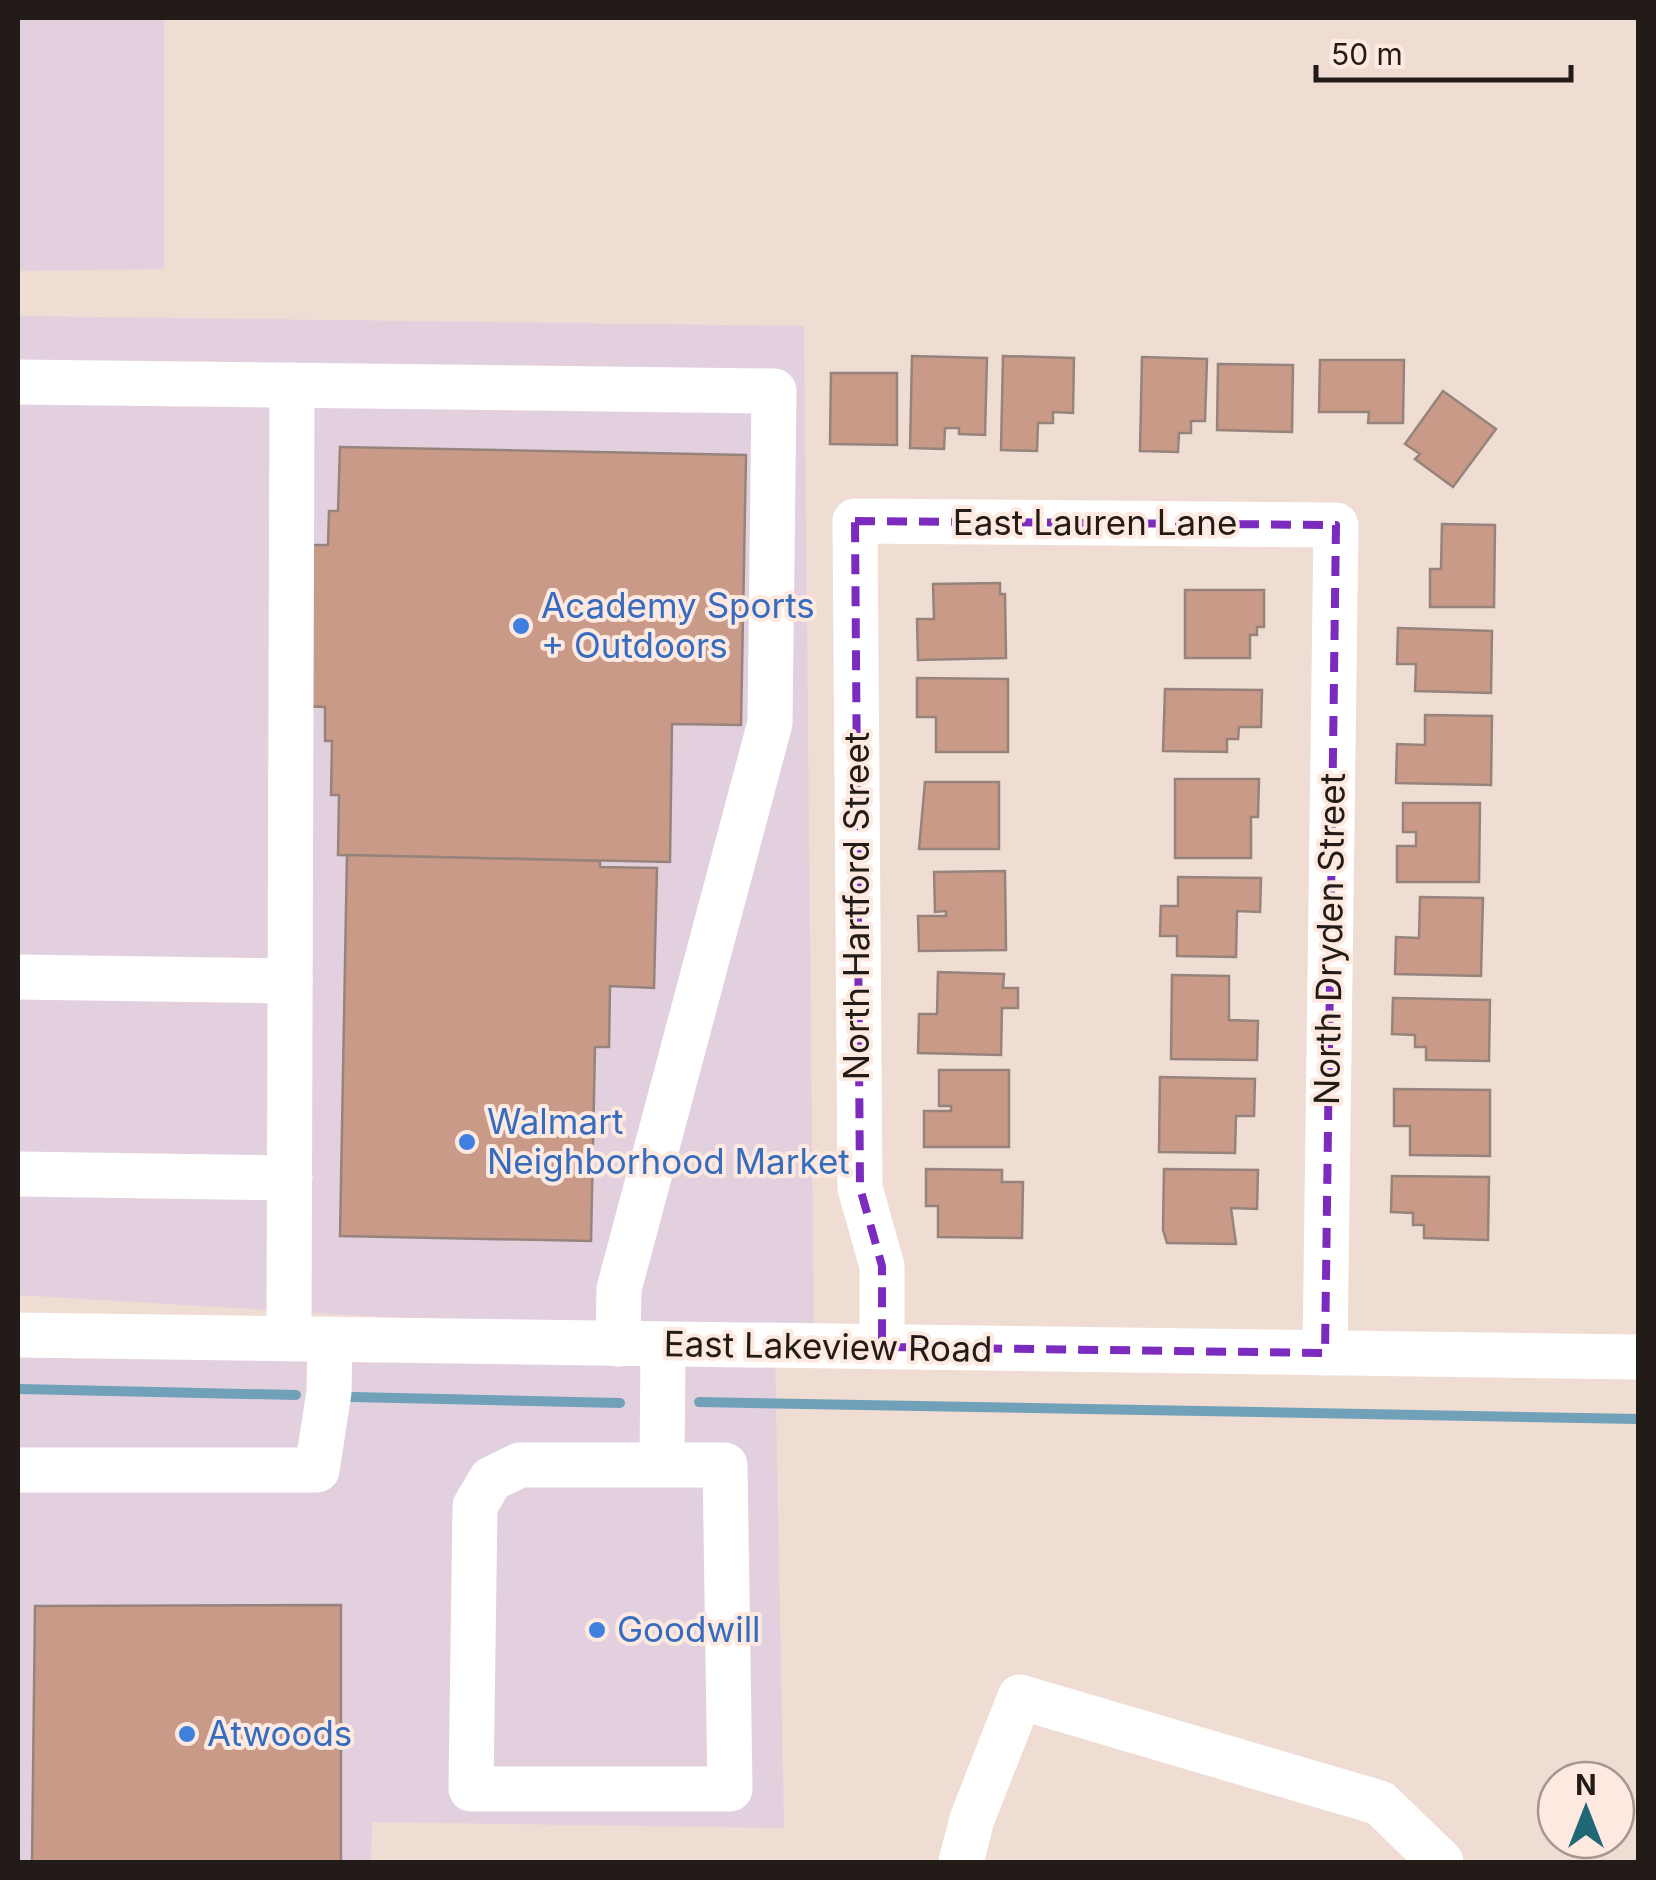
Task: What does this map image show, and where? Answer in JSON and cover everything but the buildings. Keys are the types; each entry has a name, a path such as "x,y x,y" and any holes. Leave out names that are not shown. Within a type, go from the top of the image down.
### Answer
{"street":[{"path":"18,382 774,391 770,723 619,1289 618,1344"},
{"path":"18,1470 317,1470 330,1392 310,1340 290,1178 292,385"},
{"name":"East Lauren Lane","path":"854,521 1336,525"},
{"name":"North Hartford Street","path":"854,521 860,1188 882,1266 882,1347"},
{"name":"North Dryden Street","path":"1325,1353 1336,525"},
{"path":"18,977 290,981"},
{"path":"18,1174 290,1178"},
{"name":"East Lakeview Road","path":"18,1335 1638,1358"},
{"path":"662,1465 663,1344"},
{"path":"520,1465 662,1465 725,1465 730,1789 471,1789 475,1506 491,1480 520,1465"},
{"path":"961,1862 972,1819 1020,1697 1380,1803 1441,1862"}],"highlighted area":[{"path":"855,521 1336,525 1325,1353 882,1347 882,1266 860,1188"}],"shaded area":[{"path":"18,18 164,18 164,269 18,271"},
{"path":"18,316 804,326 814,1343 18,1295"},
{"path":"18,1347 775,1350 784,1828 372,1822 371,1862 18,1862"}],"waterway":[{"path":"20,1389 296,1395"},
{"path":"352,1397 620,1403"},
{"path":"699,1402 1638,1419"}],"place":[{"name":"Academy Sports + Outdoors","path":"521,626"},
{"name":"Walmart Neighborhood Market","path":"467,1142"},
{"name":"Goodwill","path":"597,1630"},
{"name":"Atwoods","path":"187,1734"}]}
